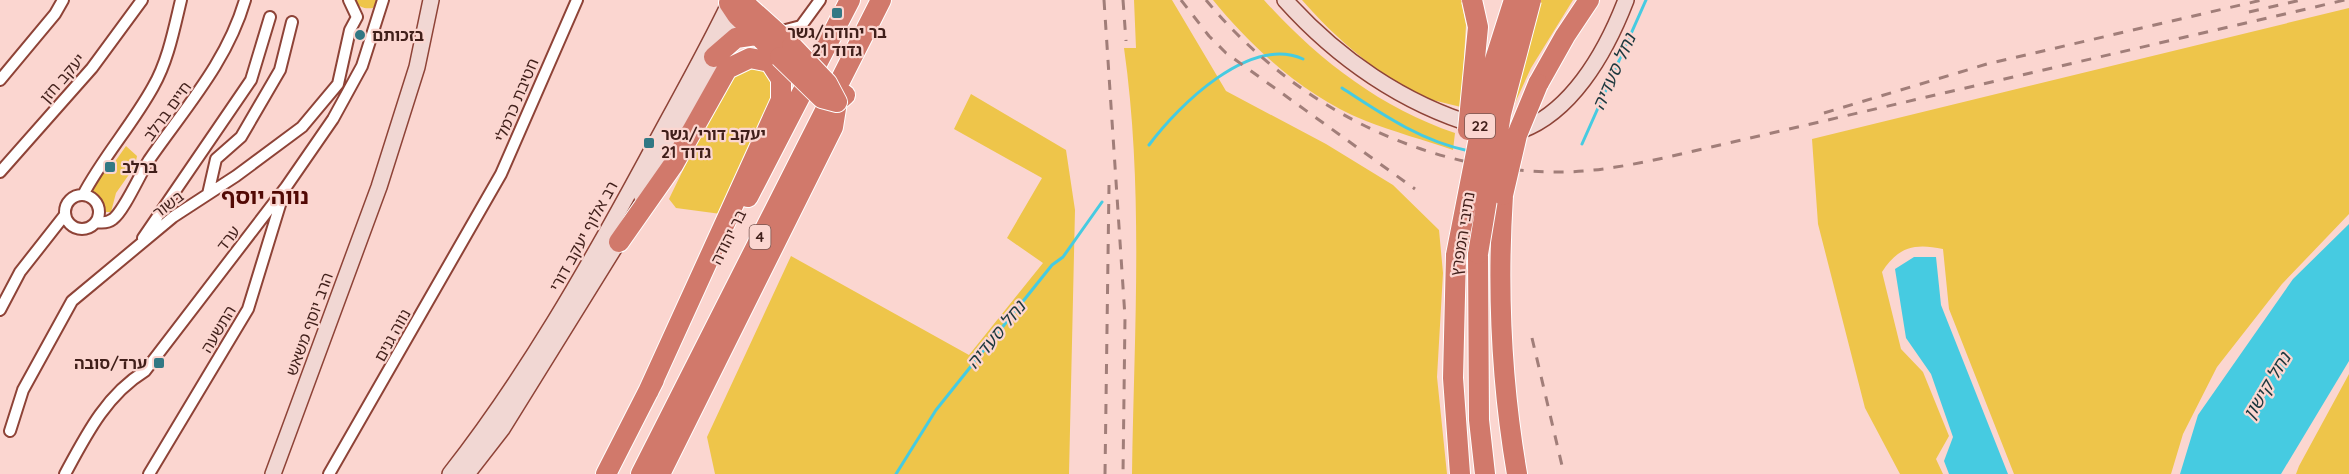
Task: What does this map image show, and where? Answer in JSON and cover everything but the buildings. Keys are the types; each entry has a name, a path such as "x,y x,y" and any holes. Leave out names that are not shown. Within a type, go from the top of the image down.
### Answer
{"highway":[{"name":"בר יהודה","path":"606,474 850,0"},
{"name":"בר יהודה","path":"641,474 881,0"},
{"path":"837,102 846,94 895,0"},
{"path":"1456,255 1478,27 1472,0"},
{"name":"נתיבי המפרץ","path":"1460,474 1453,378 1456,255 1491,77 1514,0"},
{"name":"נתיבי המפרץ","path":"1485,474 1479,420 1478,254 1501,114 1531,0"},
{"path":"1517,474 1506,412 1502,355 1500,238 1503,195 1516,135 1538,84 1589,0"},
{"path":"744,9 777,32 786,52"},
{"path":"660,474 833,127 837,102 827,83 786,52 744,9"},
{"path":"714,57 736,38 744,9"},
{"path":"619,242 673,165 727,69 742,59 750,58 770,62 781,79 781,100 648,392"}],"main road":[{"name":"הרב יוסף משאש","path":"273,474 379,187 417,68 431,0"},
{"path":"1285,0 1326,40 1367,72 1415,104 1445,117 1496,131 1513,133 1541,123 1572,93 1605,42 1626,0"},
{"name":"רב אלוף יעקב דורי","path":"468,474 508,420 619,242 714,57 744,9"},
{"name":"רב אלוף יעקב דורי","path":"450,474 493,419 545,339 744,9"}],"street":[{"path":"0,80 55,14 63,0"},
{"name":"יעקב חזן","path":"0,172 92,68 142,0"},
{"name":"חיים ברלב","path":"83,195 105,157 134,120 154,86 181,0"},
{"name":"חיים ברלב","path":"96,222 103,224 114,219 148,162 212,73 237,26 245,0"},
{"path":"349,0 357,18 365,22 377,20"},
{"name":"ערד","path":"65,474 105,406 129,381 145,371 286,187 333,120 351,88 383,0"},
{"name":"חטיבת כרמלי","path":"479,209 505,165 577,0"},
{"path":"777,32 801,26 820,0"},
{"path":"133,253 251,80 270,17"},
{"name":"בשור","path":"10,431 23,390 72,301 133,253 173,217 302,127 326,102 338,84 350,30 357,18"},
{"path":"208,194 216,159 241,136 280,70 292,22"},
{"name":"התשעה","path":"149,474 248,309 286,187"},
{"path":"0,310 20,272 64,216 69,201 83,195 91,198 97,204 99,216 91,227 79,229 69,224 64,216"},
{"name":"נווה גנים","path":"329,474 479,209"}],"shaded area":[{"path":"355,0 378,0 373,8 367,8 360,6"},
{"path":"1134,0 1172,0 1226,91 1326,144 1393,185 1439,230 1443,273 1437,377 1447,474 1132,474 1136,208 1134,154 1124,48 1136,48"},
{"path":"1213,0 1264,0 1305,42 1351,79 1401,110 1455,133 1453,150 1366,121 1322,99 1263,53"},
{"path":"1302,0 1461,0 1466,25 1461,107 1429,99 1377,69 1344,42"},
{"path":"1537,0 1573,0 1531,68 1505,125"},
{"path":"2349,8 2349,214 2282,284 2217,367 2183,434 2171,474 2014,474 1949,309 1943,249 1915,247 1894,257 1882,272 1901,349 1923,372 1949,436 1936,459 1943,474 1900,474 1865,408 1818,224 1812,139"},
{"path":"761,61 780,88 721,214 676,208 669,199 732,69"},
{"path":"971,94 1066,150 1075,210 1069,474 715,474 707,437 791,256 969,355 1043,263 1007,238 1042,178 954,129"},
{"path":"126,146 137,156 135,166 116,193 111,212 104,211 91,198 93,185 104,168 109,170"},
{"path":"2349,374 2349,474 2296,474 2299,466"}],"water":[{"name":"נחל קישון","path":"2349,224 2349,361 2281,474 2180,474 2198,415 2293,279"},
{"path":"1914,257 1936,257 1941,305 2008,474 1949,474 1944,461 1953,437 1931,374 1906,338 1895,269"}],"waterway":[{"name":"נחל סעדיה","path":"1582,144 1646,0"},
{"name":"נחל סעדיה","path":"1149,145 1196,94 1238,65 1260,57 1282,54 1303,59"},
{"name":"נחל סעדיה","path":"1342,88 1419,134 1451,147 1469,151"},
{"name":"נחל סעדיה","path":"896,474 936,410 1052,265 1063,257 1102,202"}],"railway":[{"path":"1104,0 1125,317 1123,474"},
{"path":"1123,0 1126,41"},
{"path":"1181,0 1209,36 1226,53 1415,189"},
{"path":"1206,0 1241,38 1279,71 1320,101 1364,125 1410,145 1459,160 1509,169 1560,172 1625,166 1664,158 2345,0"},
{"path":"1824,113 1987,64 2262,0"},
{"path":"2249,12 2301,0"},
{"path":"1105,474 1109,185"},
{"path":"1532,338 1564,474"}],"place":[{"name":"בר יהודה/גשר גדוד 21","path":"837,13"},
{"name":"בזכותם","path":"360,35"},
{"name":"יעקב דורי/גשר גדוד 21","path":"649,143"},
{"name":"ברלב","path":"110,167"},
{"name":"ערד/סובה","path":"159,363"}],"district":[{"name":"נווה יוסף","path":"265,196"}]}
